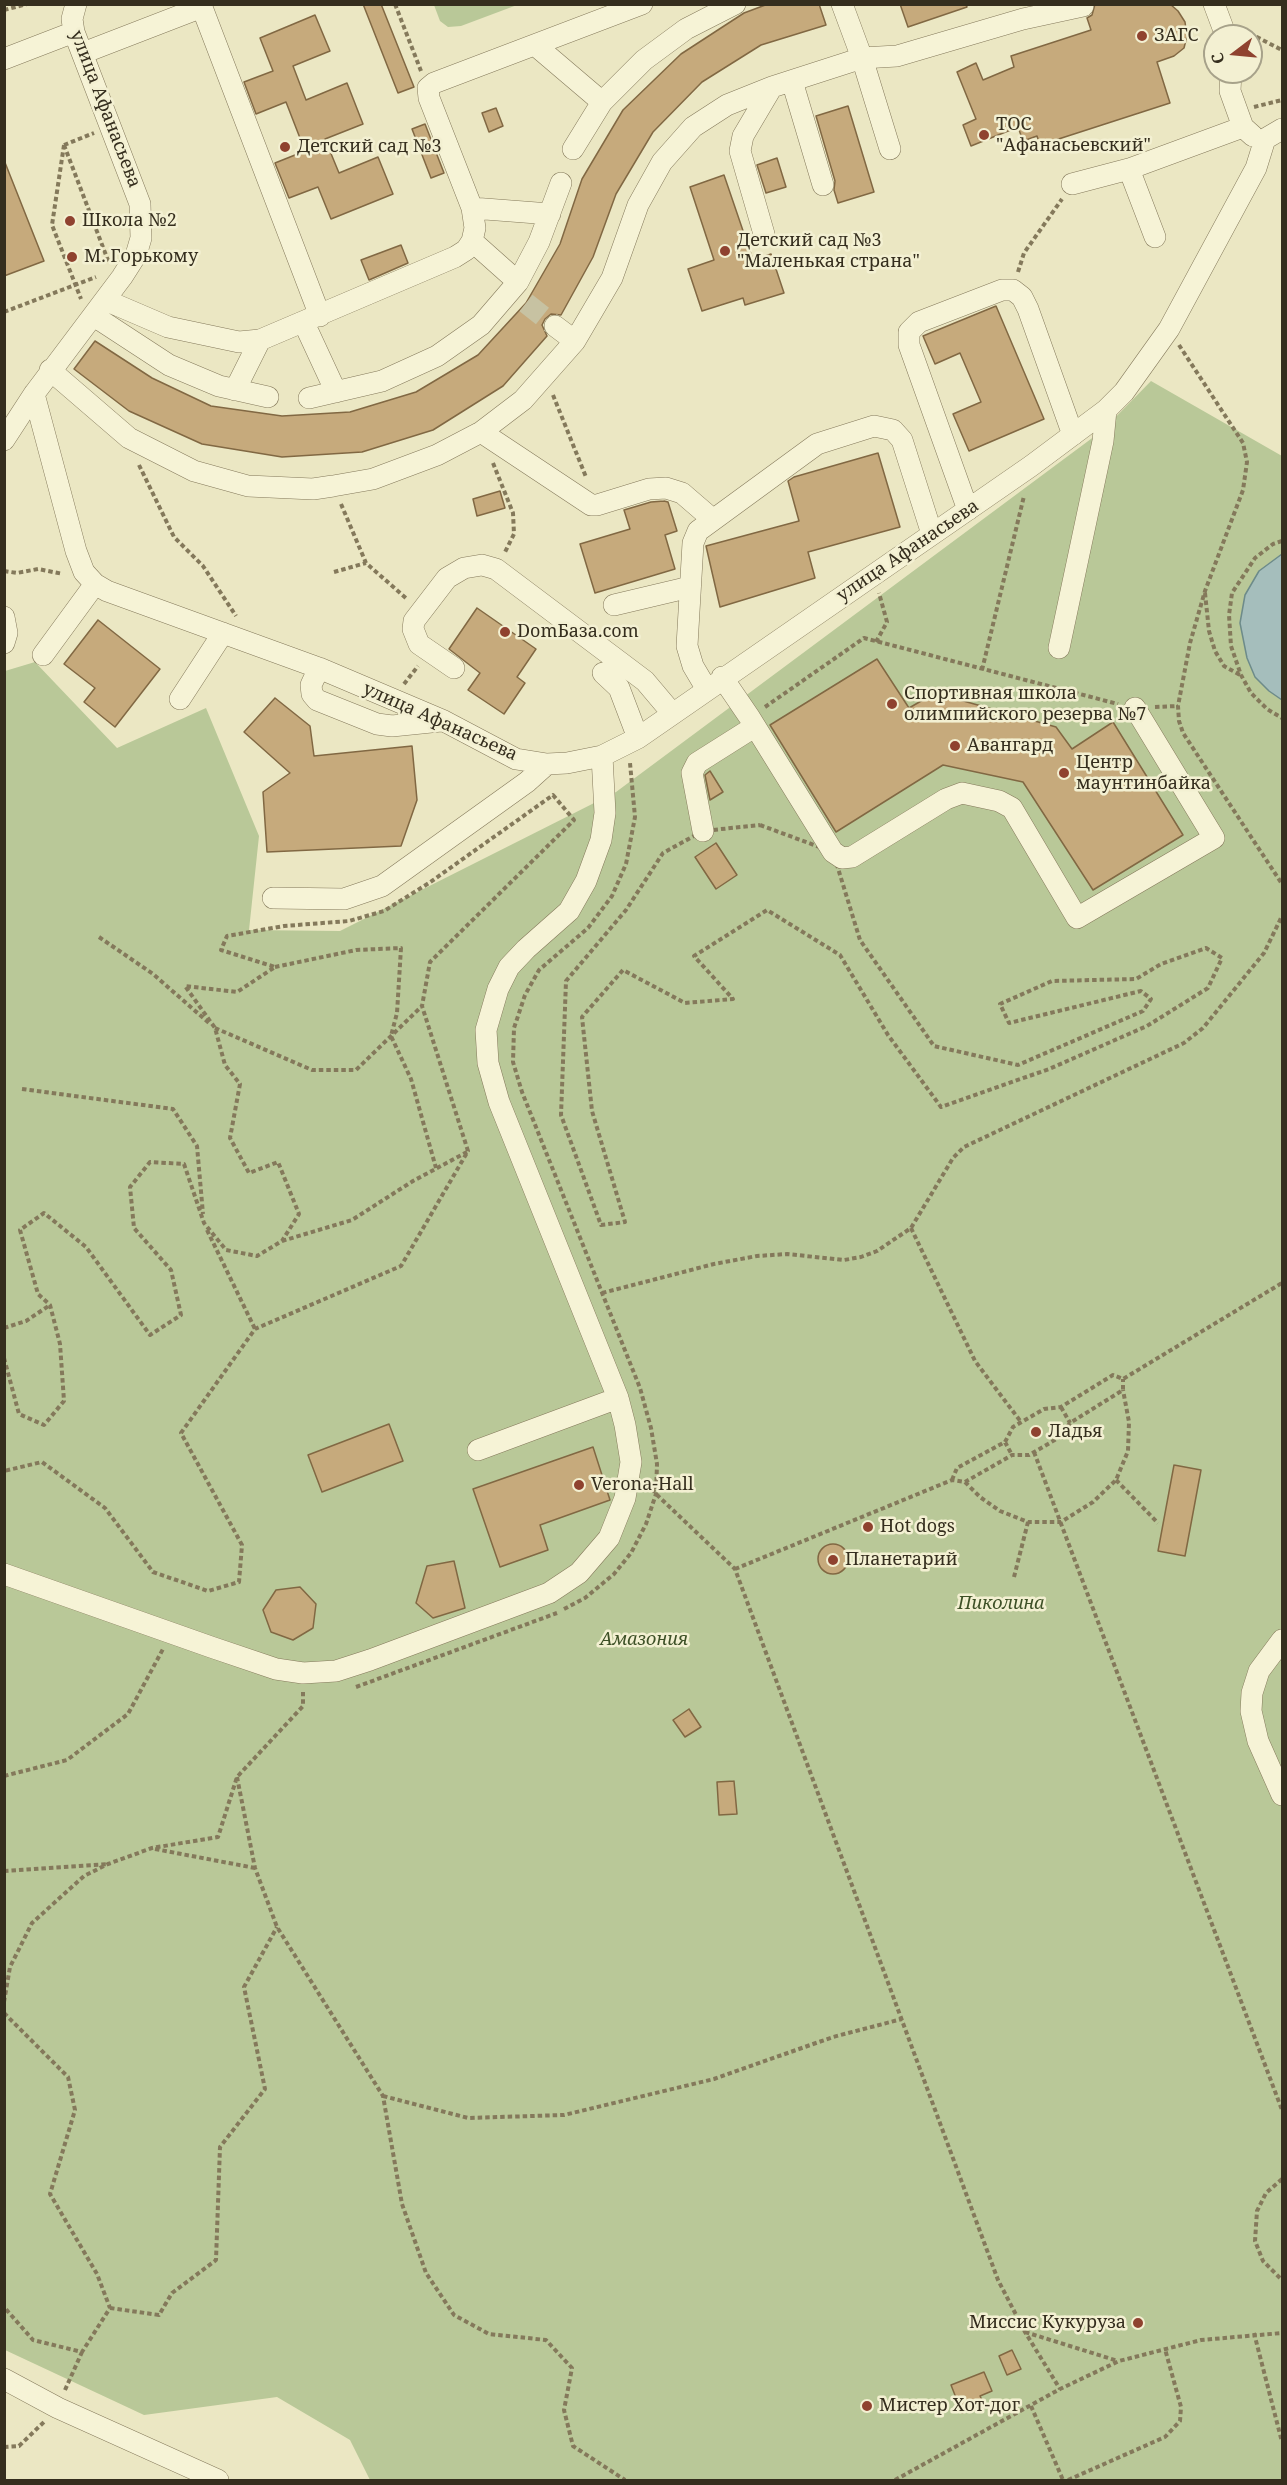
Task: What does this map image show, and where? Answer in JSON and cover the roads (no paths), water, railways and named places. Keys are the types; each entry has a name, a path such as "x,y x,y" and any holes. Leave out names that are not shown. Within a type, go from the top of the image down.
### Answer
{"street":[{"name":"улица Афанасьева","path":"4,440 50,370 99,308 136,255 143,224 133,182 74,32 72,19 76,4"},
{"path":"99,308 168,327 239,342 260,340 312,320 455,257 466,250 472,241 475,228 472,208 429,98 428,88 434,83 642,4"},
{"path":"573,149 602,102 644,60 686,29 735,4"},
{"path":"842,4 862,58 890,149"},
{"path":"50,370 129,438 194,471 248,486 313,489 373,479 437,455 481,432 523,400 546,376 575,341 612,278 638,205 662,162 693,127 727,105 862,58 897,56 1022,12 1083,6"},
{"path":"83,54 197,9 203,10 336,392"},
{"path":"4,58 74,32"},
{"path":"535,45 602,102"},
{"path":"782,84 823,185"},
{"path":"764,234 740,151 743,136 782,84"},
{"path":"1230,84 1230,91 1240,119 1252,136 1274,134"},
{"path":"1072,184 1129,169 1240,119"},
{"name":"улица Афанасьева","path":"95,584 107,591 319,668 444,721 516,759 547,764 567,763 602,756 638,738 714,683 1031,466 1107,410 1124,392 1169,329 1274,134"},
{"path":"1129,169 1155,237"},
{"path":"309,398 382,381 437,356 481,325 519,292 561,183"},
{"path":"472,208 550,214"},
{"path":"472,241 519,292"},
{"path":"968,510 909,345 909,332 919,322 1002,290 1013,290 1022,297 1028,309 1073,435"},
{"path":"99,308 169,365 219,386 268,397"},
{"path":"555,326 575,341"},
{"path":"235,390 260,340"},
{"path":"34,394 76,551 84,572 95,584 42,655"},
{"path":"1059,648 1107,410"},
{"path":"932,534 902,440 893,430 874,426 817,444 711,519 698,531 693,543 687,646 693,666 714,683 752,722 833,852 842,858 852,857 946,799 962,794 999,801 1012,808 1077,918 1214,838 1136,708"},
{"path":"481,432 591,505 649,489 666,488 682,493 711,519"},
{"path":"454,668 419,645 413,630 414,621 447,578 464,568 482,565 496,569 645,681 672,713"},
{"path":"614,605 690,586"},
{"path":"4,617 7,633 4,643"},
{"path":"180,699 223,633"},
{"path":"319,668 311,685 312,694 317,700 377,724 392,726 444,721"},
{"path":"603,673 619,688 638,738"},
{"path":"703,831 692,773 697,763 752,722"},
{"path":"4,1574 276,1669 303,1673 336,1671 511,1609 549,1593 579,1573 609,1538 626,1498 631,1462 618,1398 499,1102 488,1063 486,1030 498,989 509,967 569,911 586,881 600,840 605,813 602,756"},
{"path":"273,898 344,899 382,886 527,782 547,764"},
{"path":"478,1450 618,1398"},
{"path":"1282,1640 1260,1671 1252,1693 1251,1711 1258,1741 1282,1795"},
{"path":"4,2379 58,2408 218,2481"}],"water":[{"path":"1282,554 1282,700 1255,677 1247,658 1240,623 1245,595 1259,571"}],"tunnel":[{"path":"526,303 555,326"}],"place":[{"name":"ЗАГС","path":"1142,36"},
{"name":"ТОС \"Афанасьевский\"","path":"984,135"},
{"name":"Детский сад №3","path":"285,147"},
{"name":"Школа №2","path":"70,221"},
{"name":"Детский сад №3 \"Маленькая страна\"","path":"725,251"},
{"name":"М. Горькому","path":"72,257"},
{"name":"DomБаза.com","path":"505,632"},
{"name":"Спортивная школа олимпийского резерва №7","path":"892,704"},
{"name":"Авангард","path":"955,746"},
{"name":"Центр маунтинбайка","path":"1064,773"},
{"name":"Ладья","path":"1036,1432"},
{"name":"Verona-Hall","path":"579,1485"},
{"name":"Hot dogs","path":"868,1527"},
{"name":"Планетарий","path":"833,1560"},
{"name":"Миссис Кукуруза","path":"1138,2323"},
{"name":"Мистер Хот-дог","path":"867,2406"}],"park label":[{"name":"Пиколина","path":"1001,1604"},
{"name":"Амазония","path":"644,1640"}]}
